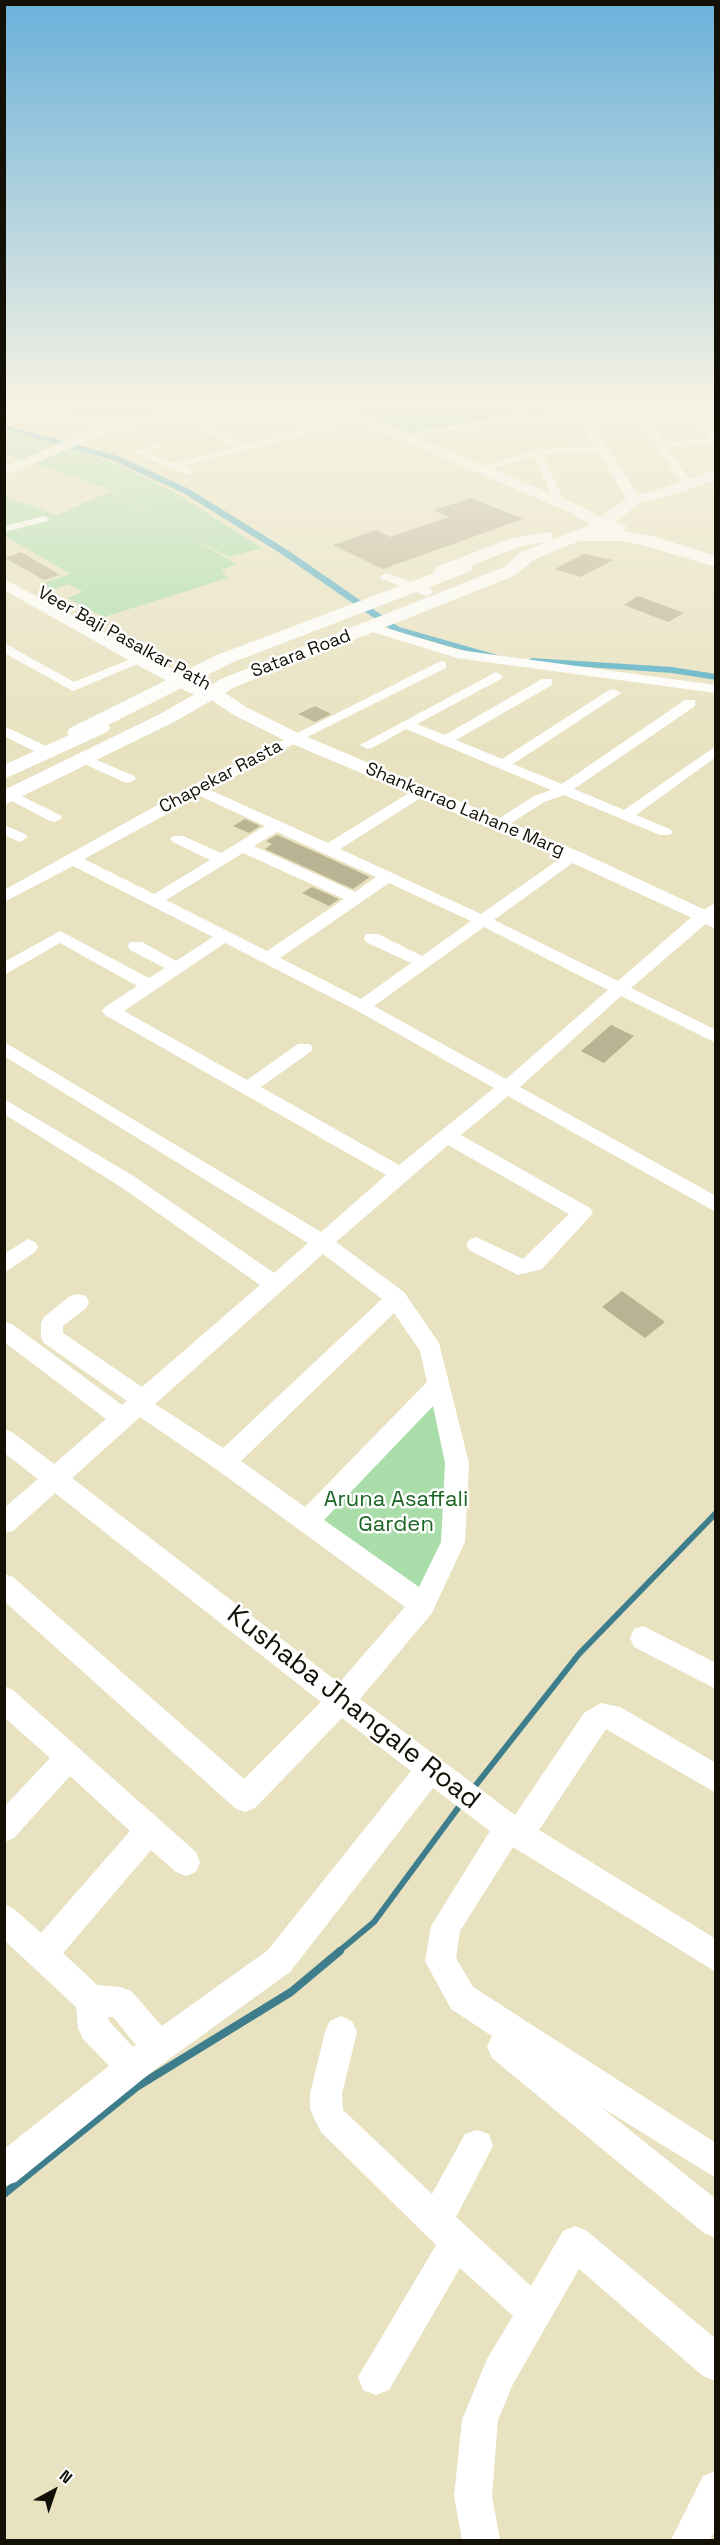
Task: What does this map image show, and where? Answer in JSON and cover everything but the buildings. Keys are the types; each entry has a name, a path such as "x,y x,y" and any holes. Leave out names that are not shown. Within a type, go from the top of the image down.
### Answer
{"highway":[{"path":"547,519 583,536 623,536 664,544 716,565"},
{"path":"549,519 603,539 640,536 716,565"},
{"path":"582,519 716,555"},
{"path":"590,521 595,519"},
{"path":"627,519 640,536"},
{"name":"Satara Road","path":"4,764 130,707 224,659 347,612 418,588 473,558 515,543 553,522 590,521"},
{"path":"4,773 135,712 219,668 553,522"},
{"name":"Satara Road","path":"7,794 85,759 253,671 510,571 553,522"},
{"path":"7,794 238,670 345,630 496,568 520,561"}],"main road":[{"name":"Veer Baji Pasalkar Path","path":"4,574 214,693"},
{"name":"Veer Baji Pasalkar Path","path":"4,583 141,660 184,678"},
{"name":"Shankarrao Lahane Marg","path":"214,693 240,711 294,738 506,826 711,916"}],"street":[{"path":"4,529 44,519"},
{"path":"386,577 418,588"},
{"path":"371,627 457,654 716,689"},
{"path":"4,647 73,687 141,660"},
{"name":"Chapekar Rasta","path":"4,897 197,789 441,665"},
{"path":"367,745 496,676"},
{"path":"445,741 547,682"},
{"path":"502,765 614,693"},
{"path":"506,826 550,802 549,797 690,703"},
{"path":"442,705 481,720"},
{"path":"405,724 665,832"},
{"path":"4,730 41,748"},
{"path":"626,815 716,750"},
{"path":"85,759 129,779"},
{"path":"197,789 482,920 716,1037"},
{"path":"328,850 422,791"},
{"path":"7,794 55,818"},
{"path":"154,901 276,826"},
{"path":"4,829 21,837"},
{"path":"178,839 222,860"},
{"path":"243,847 356,898"},
{"path":"362,1006 573,856"},
{"path":"72,859 362,1006 716,1205"},
{"path":"268,958 387,877"},
{"path":"4,1523 400,1174 508,1087 620,988 711,916"},
{"path":"4,970 60,936 150,986"},
{"path":"224,937 111,1011 400,1174"},
{"path":"372,938 423,963"},
{"path":"136,946 177,968"},
{"path":"4,1048 322,1242 396,1299 431,1349 457,1462 453,1542 423,1605 341,1701 245,1798 4,1585"},
{"path":"249,1087 304,1048"},
{"path":"4,1105 128,1182 275,1284"},
{"path":"447,1136 583,1213 535,1263 525,1267 519,1267 476,1245"},
{"path":"4,1265 28,1247"},
{"path":"224,1462 396,1299"},
{"path":"78,1302 52,1323 52,1336 135,1408"},
{"path":"4,1330 224,1462 423,1605"},
{"path":"307,1521 439,1384"},
{"name":"Kushaba Jhangale Road","path":"4,1439 437,1775 508,1827 716,1957"},
{"path":"643,1638 716,1677"},
{"path":"4,1699 186,1862"},
{"path":"716,1779 610,1716 601,1716 508,1827 446,1926 440,1961 462,1998 716,2162"},
{"path":"4,1828 69,1757"},
{"path":"4,2169 132,2068 279,1961 437,1775"},
{"path":"41,1956 150,1829"},
{"path":"4,1919 41,1956 91,2000 120,2002 159,2048"},
{"path":"91,2000 94,2028 132,2068"},
{"path":"341,2032 326,2094 326,2109 332,2121 534,2312"},
{"path":"503,2047 716,2221"},
{"path":"376,2377 446,2231 477,2146"},
{"path":"481,2541 473,2496 480,2420 500,2372 575,2243 716,2363"},
{"path":"690,2541 716,2489"}],"green space":[{"path":"5,519 157,519 163,522 158,519 216,519 262,548 229,557 175,528 237,564 221,570 228,578 104,617 67,598 83,592 69,584 52,590 42,584 71,574 5,536"},
{"name":"Aruna Asaffali Garden","path":"429,1395 457,1463 447,1536 421,1597 313,1526"}],"waterway":[{"path":"231,519 283,551 396,629 503,658"},
{"path":"532,661 672,670 716,677"},
{"path":"472,1790 579,1654 716,1513"},
{"path":"338,1952 374,1922 461,1804"},
{"path":"4,2194 138,2086 291,1992 340,1951"}]}
